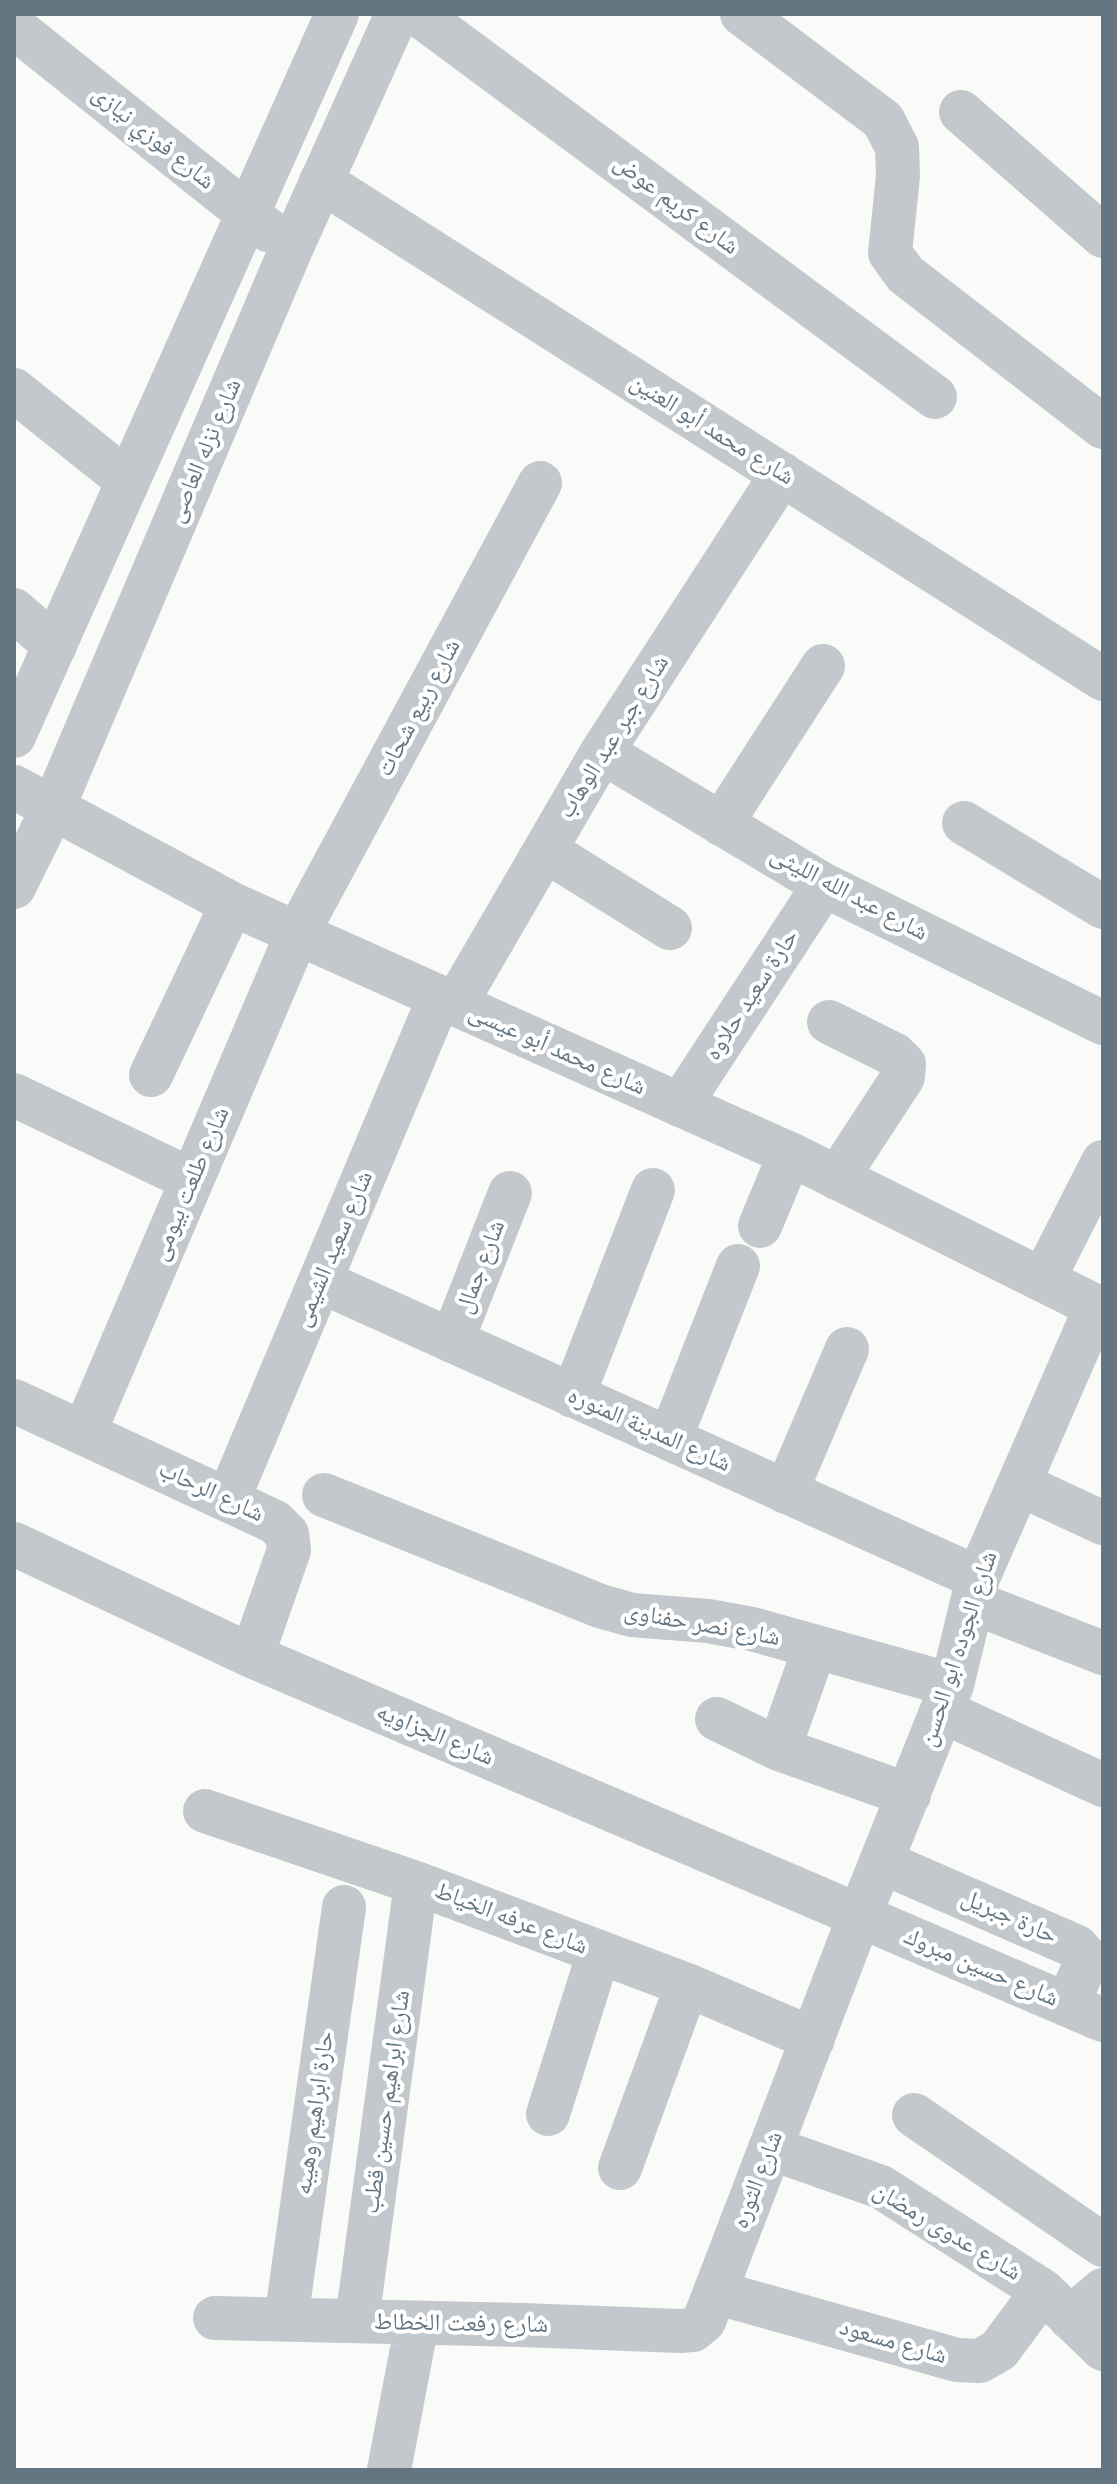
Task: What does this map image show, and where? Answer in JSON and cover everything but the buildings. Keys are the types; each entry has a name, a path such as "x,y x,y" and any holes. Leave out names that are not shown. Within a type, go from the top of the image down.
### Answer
{"street":[{"name":"شارع نزله العاصى","path":"14,887 53,808 291,249 397,14"},
{"name":"شارع كريم عوض","path":"418,14 935,397"},
{"path":"742,14 883,120 897,147 898,176 890,253 905,274 1103,427"},
{"path":"14,736 248,213 329,17"},
{"name":"شارع فوزي نيازى","path":"14,27 291,249"},
{"path":"961,112 1103,236"},
{"name":"شارع محمد أبو العنين","path":"321,181 1103,679"},
{"path":"14,390 128,481"},
{"name":"شارع جبر عبد الوهاب","path":"447,1001 545,850 602,752 782,474"},
{"name":"شارع ربيع شحات","path":"297,934 540,483"},
{"path":"14,610 55,646"},
{"path":"721,824 823,666"},
{"name":"شارع عبد الله الليثى","path":"602,752 824,885 1103,1023"},
{"name":"شارع محمد أبو عيسى","path":"14,787 232,904 790,1154 1100,1308"},
{"path":"964,823 1103,907"},
{"path":"545,850 670,928"},
{"name":"حارة سعيد حلاوه","path":"680,1105 824,885"},
{"path":"151,1075 232,904"},
{"name":"شارع طلعت بيومى","path":"84,1433 297,934"},
{"name":"شارع سعيد الشيمى","path":"228,1500 320,1281 447,1001"},
{"path":"829,1022 895,1055 904,1064 903,1077 837,1178"},
{"path":"14,1095 192,1180"},
{"path":"760,1226 790,1154"},
{"path":"1043,1280 1103,1162"},
{"path":"573,1396 653,1190"},
{"name":"شارع جمال","path":"452,1341 510,1193"},
{"path":"670,1439 738,1266"},
{"name":"شارع المدينة المنوره","path":"320,1281 786,1492 1103,1653"},
{"name":"شارع الجوده ابو الحسن","path":"813,2039 947,1698 975,1590 1019,1484 1100,1308"},
{"path":"786,1492 847,1349"},
{"name":"شارع الرحاب","path":"14,1401 275,1522 287,1534 289,1550 252,1656"},
{"path":"1019,1484 1103,1523"},
{"name":"شارع نصر حفناوى","path":"324,1495 600,1606 632,1615 708,1621 752,1629 815,1647 947,1698 1103,1785"},
{"name":"شارع الجزاويه","path":"14,1544 252,1656 859,1917"},
{"path":"779,1749 815,1647"},
{"path":"717,1719 779,1749 909,1795"},
{"name":"شارع عرفه الخياط","path":"205,1811 416,1883 687,1985 813,2039"},
{"name":"حارة جبريل","path":"882,1862 1077,1947 1084,1955 1085,2012"},
{"name":"شارع ابراهيم حسين قطب","path":"357,2321 416,1883"},
{"name":"حارة ابراهيم وهيبه","path":"286,2320 344,1907"},
{"name":"شارع حسين مبروك","path":"859,1917 1085,2012"},
{"path":"548,2114 599,1952"},
{"path":"620,2168 687,1985"},
{"name":"شارع الثوره","path":"710,2306 813,2039"},
{"path":"914,2115 1103,2245"},
{"name":"شارع عدوى رمضان","path":"770,2148 881,2187 1057,2304 1103,2349"},
{"name":"شارع مسعود","path":"710,2306 957,2360 980,2361 999,2350 1057,2304 1103,2290"},
{"name":"شارع رفعت الخطاط","path":"215,2318 680,2331 693,2330 710,2306"},
{"path":"389,2470 417,2323"}]}
